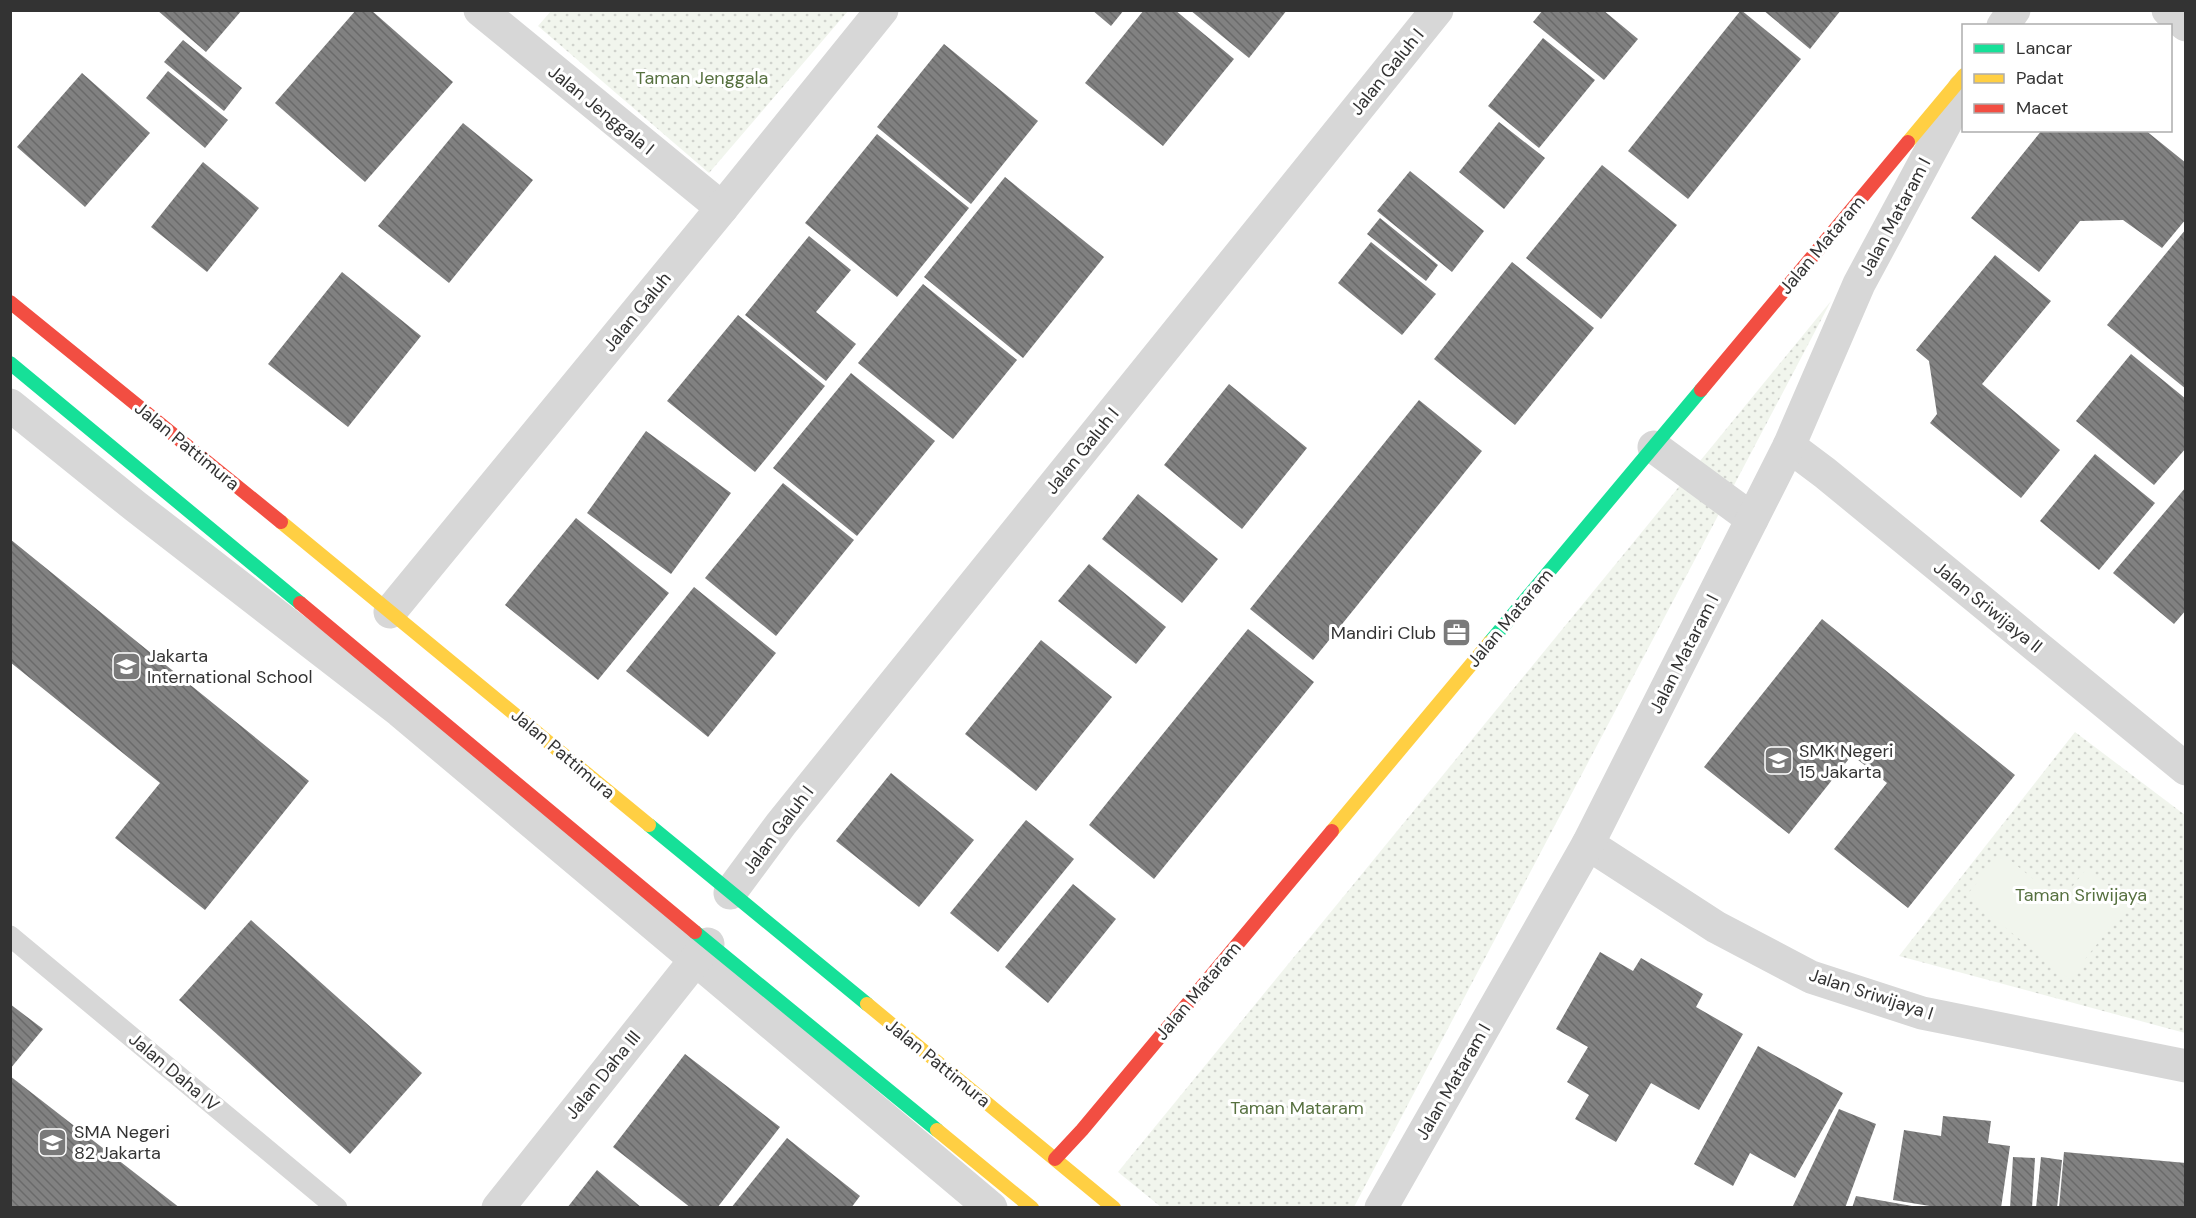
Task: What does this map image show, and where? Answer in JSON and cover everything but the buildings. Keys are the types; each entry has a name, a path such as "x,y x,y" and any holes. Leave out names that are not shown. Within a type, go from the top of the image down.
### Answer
{"main road":[{"name":"Jalan Mataram","path":"1054,1159 1082,1130 1962,77"},
{"name":"Jalan Pattimura","path":"10,302 1114,1208"},
{"path":"10,363 702,952 1032,1208"}],"street":[{"name":"Jalan Jenggala I","path":"480,10 516,22 722,208"},
{"name":"Jalan Galuh","path":"390,612 882,10"},
{"name":"Jalan Galuh I","path":"730,893 781,824 1437,10"},
{"path":"2004,24 2014,10"},
{"path":"2168,10 2186,25"},
{"name":"Jalan Mataram I","path":"1381,1208 1588,843 1789,447 1859,284 1962,93"},
{"path":"10,405 702,952 991,1208"},
{"path":"1654,447 1752,519"},
{"name":"Jalan Sriwijaya II","path":"1789,447 1825,473 2186,769"},
{"name":"Jalan Sriwijaya I","path":"1588,843 1716,927 1810,977 1922,1013 2186,1066"},
{"name":"Jalan Daha III","path":"498,1208 702,952"}],"lane":[{"name":"Jalan Daha IV","path":"10,936 337,1208"}],"green space":[{"name":"Taman Jenggala","path":"551,11 848,11 709,173 538,26"},
{"name":"Taman Mataram","path":"1831,301 1354,1207 1161,1207 1118,1172"},
{"name":"Taman Sriwijaya","path":"2075,732 2185,815 2185,1033 1899,956"},
{"path":"2001,853 2061,901 2087,868 2130,903 2069,979 1966,896"}],"traffic: fast":[{"path":"10,363 300,603"},
{"path":"1490,642 1701,390"},
{"path":"649,825 867,1004"},
{"path":"695,932 937,1130"}],"traffic: slow":[{"path":"1908,142 1962,77"},
{"path":"281,522 649,825"},
{"path":"1332,831 1490,642"},
{"path":"867,1004 1114,1208"},
{"path":"937,1130 1032,1208"}],"traffic: jam":[{"path":"1701,390 1908,142"},
{"path":"10,302 281,522"},
{"path":"300,603 695,932"},
{"path":"1055,1159 1082,1130 1332,831"}],"place":[{"name":"Mandiri Club","path":"1457,633"},
{"name":"Jakarta International School","path":"126,666"},
{"name":"SMK Negeri 15 Jakarta","path":"1778,761"},
{"name":"SMA Negeri 82 Jakarta","path":"53,1142"}]}
